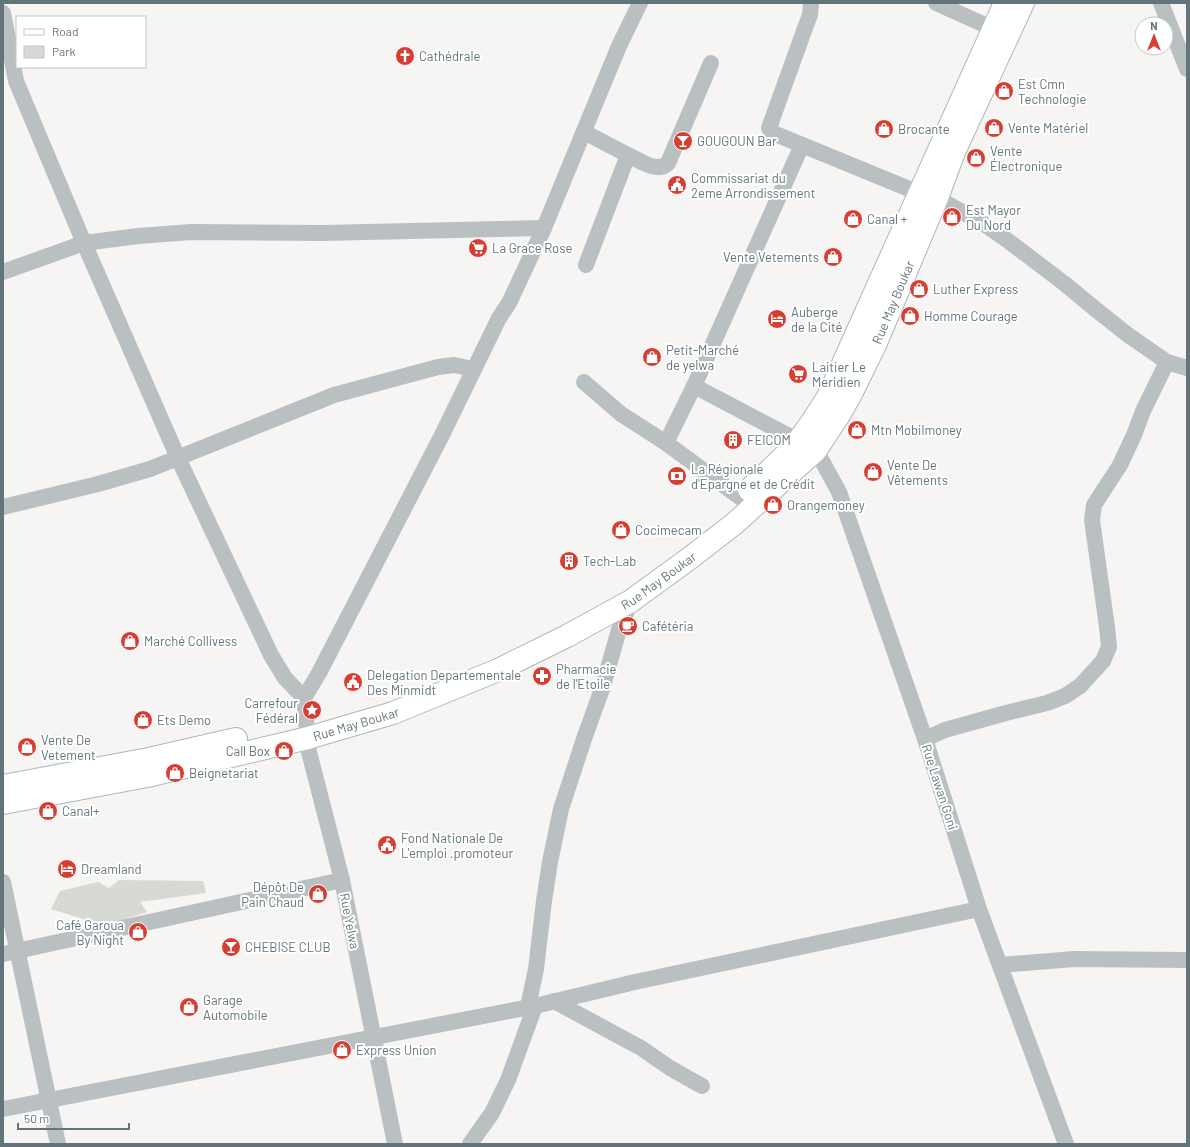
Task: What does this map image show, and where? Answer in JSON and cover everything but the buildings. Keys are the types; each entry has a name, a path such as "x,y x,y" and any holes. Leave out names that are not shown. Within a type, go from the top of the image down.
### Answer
{"main road":[{"name":"Rue May Boukar","path":"3,786 307,731 393,713 498,670 553,643 631,601 734,524 807,445 852,392 872,352 928,196 1005,3"},
{"name":"Rue May Boukar","path":"928,196 954,152 1023,3"},
{"name":"Rue May Boukar","path":"3,803 147,776 307,731 339,715 390,698 495,656 592,610 634,582 665,560 741,498 794,447 807,445"}],"street":[{"path":"3,13 16,81 84,243 178,458 271,656 285,678 304,698 319,673 442,435 499,318 509,302 544,228 618,46 640,3"},
{"path":"811,3 810,14 769,128 773,134 928,196 984,224 1065,284 1122,330 1167,362 1187,368"},
{"path":"936,3 994,28"},
{"path":"1161,3 1187,69"},
{"path":"584,132 628,155 658,168 664,167 668,163 711,63"},
{"path":"666,443 694,386 802,145"},
{"path":"586,265 628,155"},
{"path":"3,272 84,243 138,236 191,232 322,234 544,228"},
{"path":"925,739 945,730 1047,703 1065,696 1080,686 1093,674 1103,661 1109,647 1106,610 1095,548 1092,520 1094,505 1120,464 1134,435 1143,411 1167,362"},
{"path":"3,507 98,484 150,469 334,395 438,367 454,365 473,369"},
{"path":"584,382 621,414 666,443 741,498"},
{"path":"694,386 807,445"},
{"name":"Rue Lawan Goni","path":"807,445 839,492 925,739 979,909 1066,1144"},
{"path":"470,1144 492,1113 508,1080 532,1006 544,902 550,862 561,809 602,689 619,630 631,601"},
{"name":"Rue Yelwa","path":"304,698 310,752 342,880 395,1144"},
{"path":"10,953 342,880"},
{"path":"3,882 10,953 48,1099 58,1144"},
{"path":"3,1109 373,1036 406,1032 979,909"},
{"path":"1000,965 1074,960 1187,960"},
{"path":"554,1001 641,1048 670,1068 702,1086"}],"green space":[{"path":"119,880 203,881 206,893 140,902 147,912 105,926 51,909 60,891 98,882 109,888"}],"place":[{"name":"Cathédrale","path":"405,56"},
{"name":"Est Cmn Technologie","path":"1004,91"},
{"name":"Vente Matériel","path":"994,128"},
{"name":"Brocante","path":"884,129"},
{"name":"GOUGOUN Bar","path":"683,141"},
{"name":"Vente Électronique","path":"976,158"},
{"name":"Commissariat du 2eme Arrondissement","path":"677,185"},
{"name":"Est Mayor Du Nord","path":"952,217"},
{"name":"Canal +","path":"853,219"},
{"name":"La Grace Rose","path":"478,248"},
{"name":"Vente Vetements","path":"833,257"},
{"name":"Luther Express","path":"919,289"},
{"name":"Homme Courage","path":"910,316"},
{"name":"Auberge de la Cité","path":"777,319"},
{"name":"Petit-Marché de yelwa","path":"652,357"},
{"name":"Laitier Le Meridien","path":"798,374"},
{"name":"Mtn Mobilmoney","path":"857,430"},
{"name":"FEICOM","path":"733,440"},
{"name":"Vente De Vêtements","path":"873,472"},
{"name":"La Régionale d'Epargne et de Crédit","path":"677,476"},
{"name":"Orangemoney","path":"773,505"},
{"name":"Cocimecam","path":"621,530"},
{"name":"Tech-Lab","path":"569,561"},
{"name":"Cafétéria","path":"628,626"},
{"name":"Marché Collivess","path":"130,641"},
{"name":"Pharmacie de l'Etoile","path":"542,676"},
{"name":"Delegation Departementale Des Minmidt","path":"353,682"},
{"name":"Carrefour Fédéral","path":"312,710"},
{"name":"Ets Demo","path":"143,720"},
{"name":"Vente De Vetement","path":"27,747"},
{"name":"Call Box","path":"284,751"},
{"name":"Beignetariat","path":"175,773"},
{"name":"Canal+","path":"48,811"},
{"name":"Fond Nationale De L'emploi .promoteur","path":"387,845"},
{"name":"Dreamland","path":"67,869"},
{"name":"Dépôt De Pain Chaud","path":"318,894"},
{"name":"Café Garoua By Night","path":"138,932"},
{"name":"CHEBISE CLUB","path":"231,947"},
{"name":"Garage Automobile","path":"189,1007"},
{"name":"Express Union","path":"342,1050"}]}
